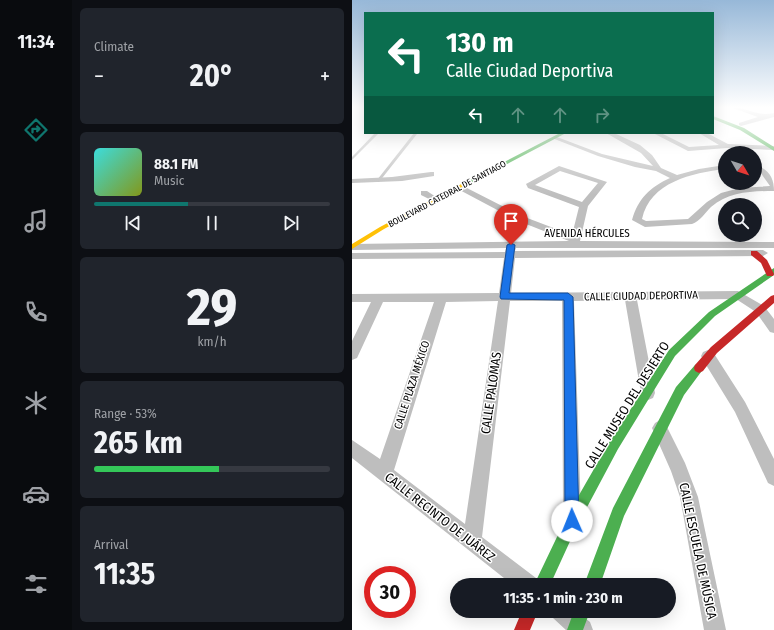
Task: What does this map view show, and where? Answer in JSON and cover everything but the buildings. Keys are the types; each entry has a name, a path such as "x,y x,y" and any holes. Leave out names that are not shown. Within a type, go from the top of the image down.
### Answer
{"street":[{"name":"BOULEVARD CATEDRAL DE SANTIAGO","path":"352,247 375,232 435,199 558,136"},
{"path":"615,136 649,155 655,160 658,169"},
{"path":"663,136 688,148 718,146"},
{"path":"709,136 727,146"},
{"path":"755,136 774,147"},
{"path":"759,136 774,147"},
{"path":"555,138 606,157 635,165 658,169 676,178"},
{"path":"762,147 774,147"},
{"path":"458,187 514,216 575,242 584,206 603,183 602,181 559,168 530,184 531,186 584,206"},
{"path":"718,168 694,171 676,178 649,196 644,201 637,217 638,222 646,224 689,222 694,220 713,201 725,195 743,190 774,188 762,170"},
{"path":"352,181 378,181 415,178 431,174"},
{"path":"424,193 435,199"},
{"name":"AVENIDA HÉRCULES","path":"352,256 511,250 575,242 774,253"},
{"name":"AVENIDA HÉRCULES","path":"352,247 511,250 721,249 774,245"},
{"name":"CALLE PALOMAS","path":"472,541 511,250"},
{"path":"754,253 764,262 772,273"},
{"name":"CALLE MUSEO DEL DESIERTO","path":"545,578 572,521 614,445 672,353 712,314 772,273"},
{"path":"738,295 760,309 774,328"},
{"name":"CALLE CIUDAD DEPORTIVA","path":"352,298 738,295"},
{"path":"630,296 648,393"},
{"path":"568,297 572,521"},
{"path":"352,354 379,298"},
{"name":"CALLE PLAZA MÉXICO","path":"384,473 440,298"},
{"path":"595,578 618,513 680,391 708,356 774,298"},
{"path":"708,356 740,407 774,477"},
{"name":"CALLE ESCUELA DE MÚSICA","path":"660,428 679,469 688,496 715,630"},
{"name":"CALLE RECINTO DE JUÁREZ","path":"352,448 520,578"},
{"path":"522,630 527,618"},
{"path":"570,618 579,624"}],"lane":[{"path":"352,159 374,136"},
{"path":"378,181 413,136"}],"traffic: fast":[{"path":"467,183 557,136"},
{"path":"754,136 774,149"},
{"path":"545,578 572,521 614,445 672,353 712,314 774,271"},
{"path":"595,578 618,513 680,391 699,368"},
{"path":"575,630 579,618"}],"traffic: slow":[{"path":"352,247 382,228 467,183"}],"traffic: jam":[{"path":"754,253 764,262 770,274"},
{"path":"699,368 714,350 774,298"},
{"path":"522,630 527,618"}],"route":[{"path":"511,245 504,297 568,297 572,521"}]}
